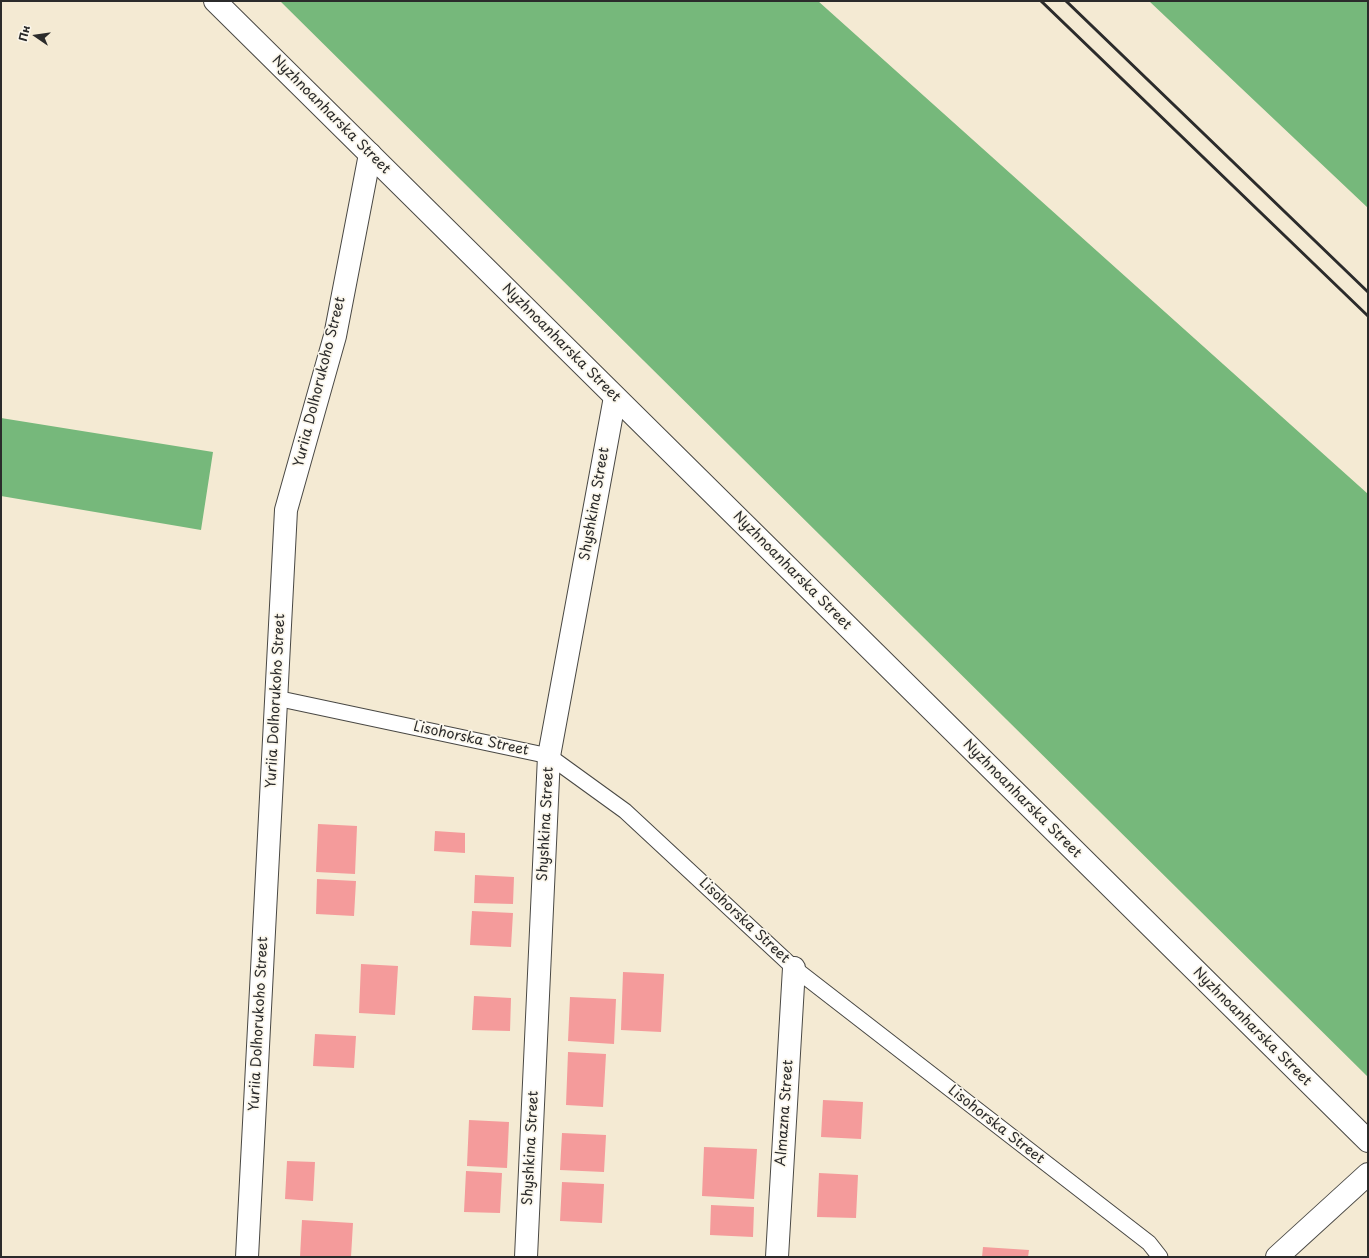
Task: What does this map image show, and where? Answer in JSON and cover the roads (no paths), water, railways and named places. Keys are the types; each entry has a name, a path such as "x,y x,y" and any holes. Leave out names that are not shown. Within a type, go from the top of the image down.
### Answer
{"street":[{"name":"Nyzhnoanharska Street","path":"215,1 1368,1141"},
{"name":"Yuriia Dolhorukoho Street","path":"247,1257 286,510 335,336 370,154"},
{"name":"Shyshkina Street","path":"526,1257 549,756 615,397"},
{"name":"Almazna Street","path":"777,1257 794,968"},
{"path":"1277,1257 1368,1174"}],"lane":[{"name":"Lisohorska Street","path":"276,698 549,756 625,811 794,968 1149,1243 1160,1257"}],"railway":[{"path":"1041,1 1368,316"},
{"path":"1066,1 1368,292"}]}
